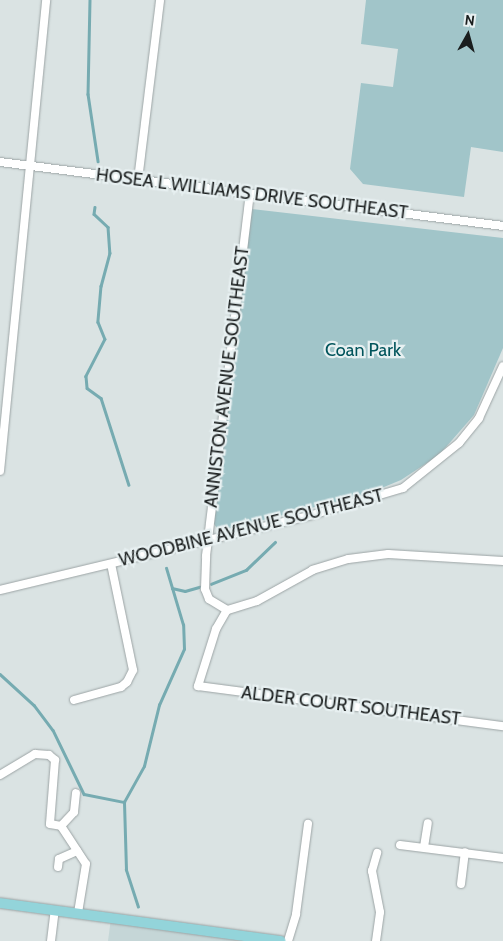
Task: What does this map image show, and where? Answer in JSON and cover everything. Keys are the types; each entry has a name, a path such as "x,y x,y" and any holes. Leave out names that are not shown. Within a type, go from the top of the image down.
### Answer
{"main road":[{"path":"0,903 280,941"}],"street":[{"path":"0,471 46,0"},
{"path":"138,180 160,0"},
{"name":"HOSEA L WILLIAMS DRIVE SOUTHEAST","path":"0,162 503,226"},
{"name":"ANNISTON AVENUE SOUTHEAST","path":"227,610 213,604 205,589 207,539 250,194"},
{"name":"WOODBINE AVENUE SOUTHEAST","path":"0,590 312,515 403,488 459,443 483,411 503,366"},
{"path":"227,610 257,601 313,570 348,559 423,554 503,561"},
{"path":"74,700 120,687 127,682 133,670 112,564"},
{"name":"ALDER COURT SOUTHEAST","path":"227,610 216,628 198,686 503,726"},
{"path":"0,774 35,754 49,755 55,767 50,824 61,826 86,864 78,913"},
{"path":"61,826 74,812 76,793"},
{"path":"424,847 428,823"},
{"path":"288,941 296,914 308,824"},
{"path":"400,845 503,858"},
{"path":"58,867 59,859 78,851"},
{"path":"461,884 465,852"},
{"path":"376,941 380,912 372,871 377,853"},
{"path":"51,941 55,910"}],"shaded area":[{"path":"111,918 279,941 108,941"}],"green space":[{"path":"366,0 503,0 503,152 471,147 464,197 363,184 350,169 361,83 393,87 398,49 361,44"},
{"name":"Coan Park","path":"251,209 503,238 503,348 474,415 439,455 401,480 367,494 219,531 214,524"}],"waterway":[{"path":"90,0 88,94 98,161"},
{"path":"95,207 94,214 108,227 110,253 101,286 98,322 105,339 86,376 87,388 101,398 129,485"},
{"path":"211,584 246,570 275,542"},
{"path":"138,907 126,870 124,802 144,766 159,705 184,649 183,625 166,568"},
{"path":"172,588 185,591 199,587"},
{"path":"0,674 34,705 53,730 84,794 124,802"}]}
